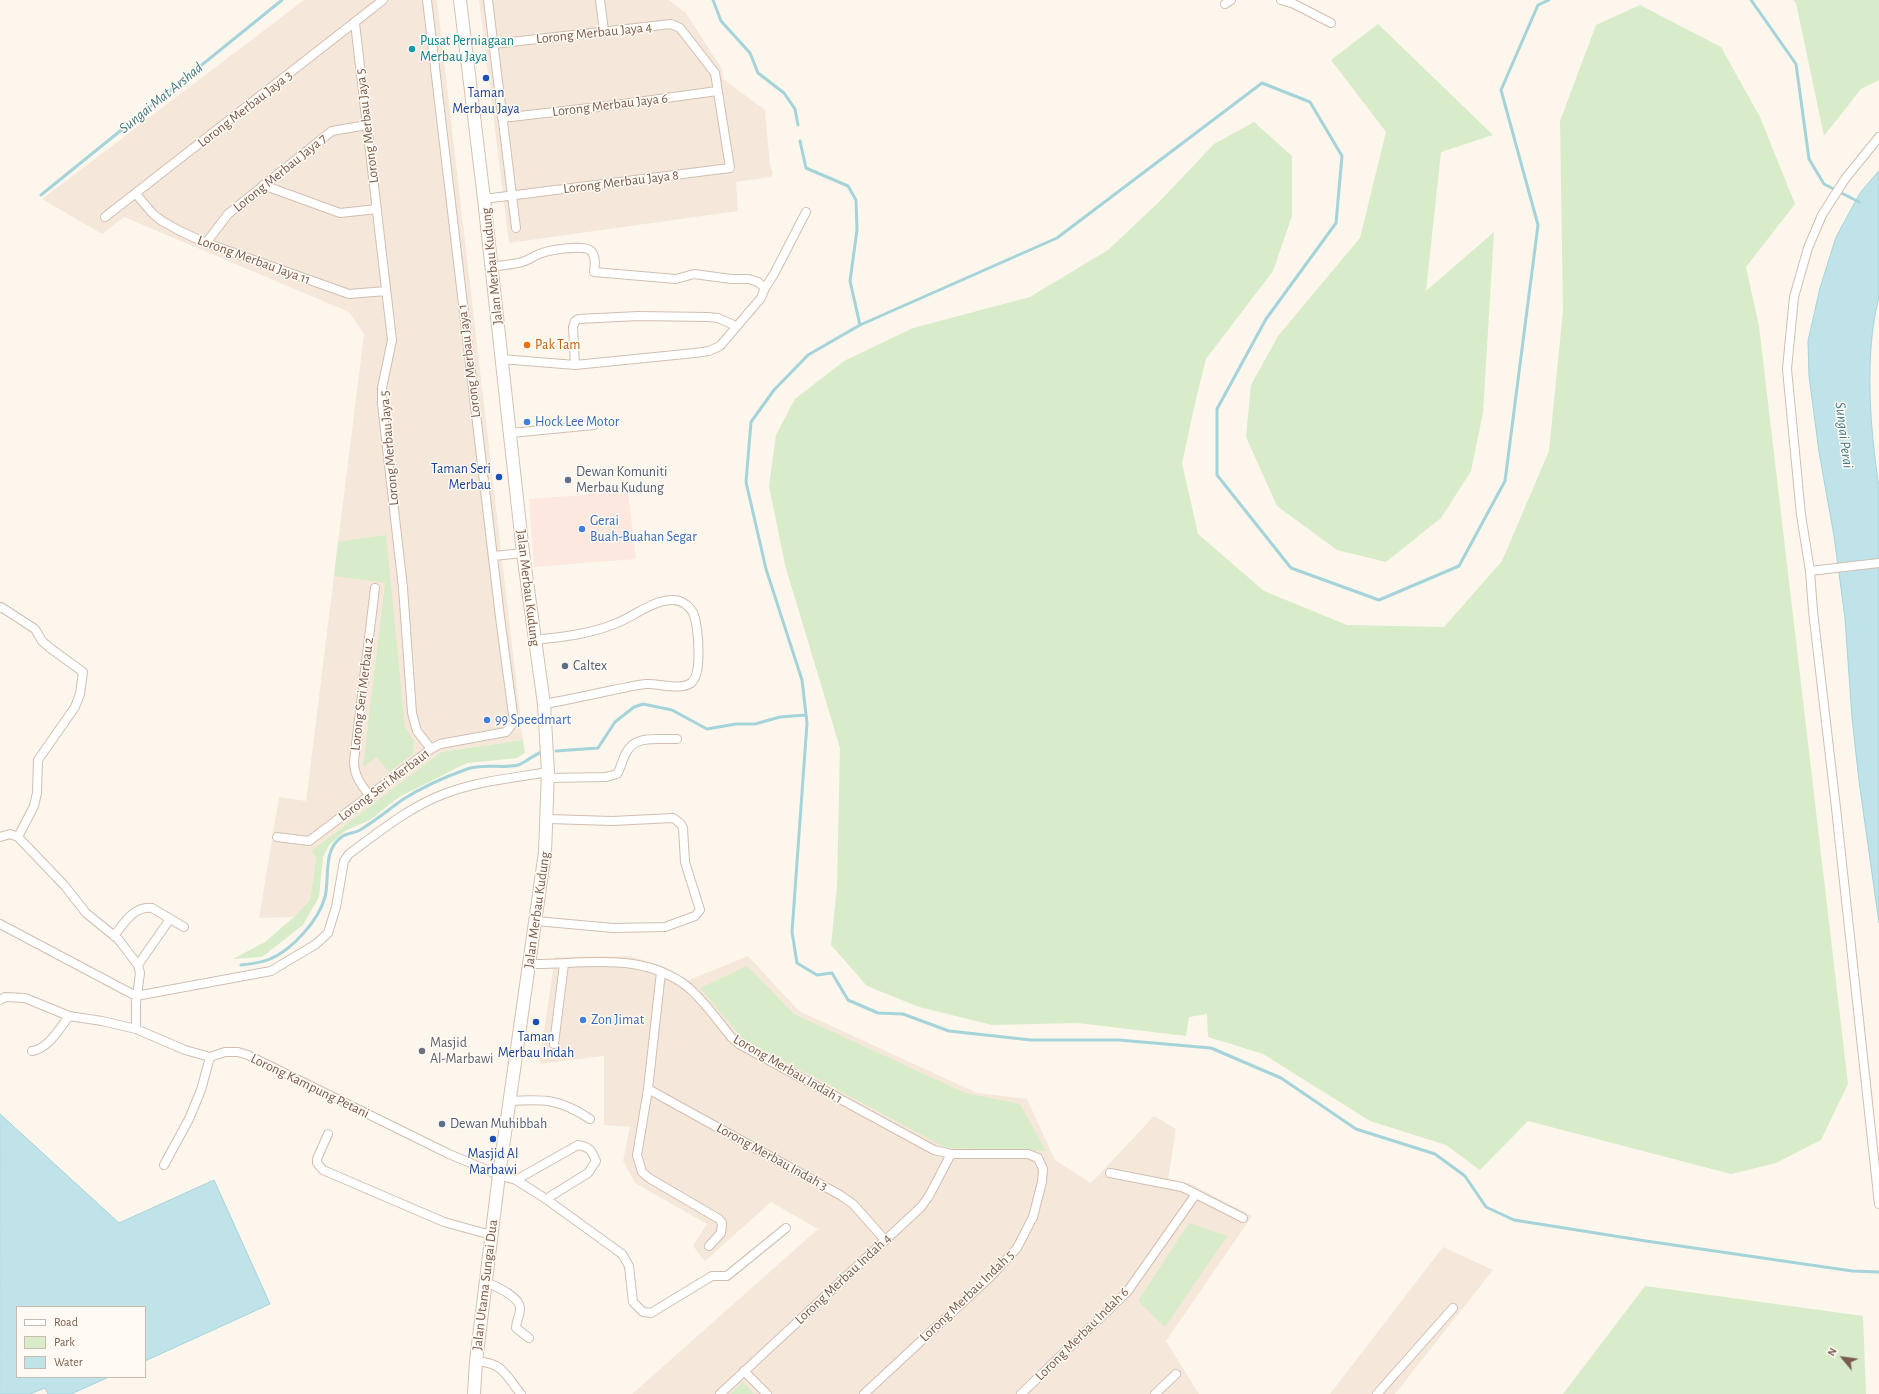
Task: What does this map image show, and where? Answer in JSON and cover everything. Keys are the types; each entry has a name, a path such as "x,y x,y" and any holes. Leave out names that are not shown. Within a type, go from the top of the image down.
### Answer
{"main road":[{"name":"Jalan Merbau Kudung","path":"460,0 484,199 523,553 544,704 548,775 546,852 499,1175"},
{"name":"Jalan Utama Sungai Dua","path":"474,1394 476,1362 499,1175"}],"street":[{"name":"Lorong Merbau Jaya 3","path":"105,217 383,0"},
{"name":"Lorong Merbau Jaya 1","path":"427,0 500,617 514,722"},
{"path":"488,0 516,228"},
{"path":"600,0 604,32"},
{"path":"1282,0 1331,23"},
{"name":"Lorong Merbau Jaya 5","path":"355,23 392,340 382,388 382,404 403,588 412,713 417,731 431,749"},
{"name":"Lorong Merbau Jaya 4","path":"493,44 670,24 680,28 715,73 717,91"},
{"name":"Lorong Merbau Jaya 8","path":"484,199 730,168 717,91"},
{"name":"Lorong Merbau Jaya 6","path":"502,118 616,105 717,91"},
{"name":"Lorong Merbau Jaya 7","path":"206,243 228,214 332,132 367,125"},
{"path":"1879,137 1845,180 1822,215 1808,248 1794,297 1787,370 1879,1204"},
{"path":"263,185 340,213 377,209"},
{"name":"Lorong Merbau Jaya 11","path":"136,194 153,214 162,221 206,243 349,294 386,291"},
{"path":"502,359 575,365 709,351 720,346 761,298 764,288 774,274 806,212"},
{"path":"491,267 521,262 547,252 578,248 591,251 595,260 594,272 676,279 694,274 711,275 731,279 749,279 758,282 764,288"},
{"path":"575,365 573,326 575,321 579,319 638,316 708,317 718,318 736,326"},
{"path":"510,434 594,425"},
{"path":"493,556 523,553"},
{"path":"1810,571 1879,563"},
{"name":"Lorong Seri Merbau 2","path":"370,796 357,779 354,769 375,588"},
{"path":"534,640 581,635 617,623 658,602 674,600 684,602 694,614 699,665 695,679 690,683 674,686 645,684 544,704"},
{"path":"0,608 1,607 35,629 42,641 83,672 80,694 75,707 38,760 37,794 34,806 18,837"},
{"name":"Lorong Seri Merbau1","path":"277,837 309,841 431,749 440,744 506,732 514,722"},
{"path":"0,924 136,996 272,971 289,962 316,944 328,933 336,907 344,860 355,849 404,814 444,794 481,783 548,775 606,777 617,774 629,747 635,742 677,739"},
{"path":"536,921 613,928 665,927 695,916 700,910 685,862 683,828 680,823 673,818 612,821 548,819"},
{"path":"0,836 10,834 18,837 64,885 86,913 128,949 138,965 140,973 136,996 136,1029"},
{"path":"114,936 128,919 141,908 152,908 184,927"},
{"path":"138,965 170,919"},
{"name":"Lorong Merbau Indah 1","path":"529,964 622,962 646,966 680,982 696,994 731,1038 739,1044 934,1150 952,1154 1028,1154 1038,1158"},
{"path":"554,1044 564,964"},
{"path":"661,972 648,1089 638,1146 639,1165 642,1172 649,1178 719,1219 722,1223 721,1233 709,1246"},
{"path":"0,1000 5,997 25,998 69,1016 136,1029 185,1050 210,1057 201,1090 189,1119 164,1165"},
{"path":"32,1051 41,1048 69,1016"},
{"name":"Lorong Kampung Petani","path":"210,1057 225,1052 238,1052 291,1076 449,1154 499,1175 516,1180 546,1199 622,1254 629,1266 633,1302 643,1312 651,1313 712,1276 727,1276 786,1228"},
{"name":"Lorong Merbau Indah 3","path":"648,1089 840,1195 852,1204 885,1240"},
{"path":"510,1101 553,1101 573,1108 590,1119"},
{"path":"328,1134 317,1159 317,1163 323,1170 444,1222 492,1235"},
{"path":"516,1180 578,1145 585,1146 592,1150 596,1162 588,1173 546,1199"},
{"name":"Lorong Merbau Indah 4","path":"720,1394 921,1207 929,1196 952,1154"},
{"name":"Lorong Merbau Indah 5","path":"864,1394 990,1277 1017,1248 1033,1217 1042,1182 1043,1170 1038,1158"},
{"path":"1110,1172 1182,1187 1243,1218"},
{"name":"Lorong Merbau Indah 6","path":"1021,1394 1128,1292 1196,1194"},
{"path":"486,1282 505,1292 518,1302 520,1310 516,1328 529,1338"},
{"path":"1377,1394 1453,1308"},
{"path":"476,1362 489,1362 496,1365 521,1394"},
{"path":"744,1371 767,1394"},
{"path":"1155,1394 1176,1374"}],"shaded area":[{"path":"304,0 437,0 523,740 441,752 311,851 316,857 310,900 294,917 259,918 279,797 306,801 364,334 349,312 124,217 102,234 42,199"},
{"name":"Taman Merbau Jaya","path":"479,0 669,0 686,13 722,69 723,79 765,110 770,165 773,173 771,177 736,182 738,211 509,243"},
{"name":"Gerai Buah-Buahan Segar","path":"627,484 636,559 534,567 529,499 583,495"},
{"name":"Taman Merbau Indah","path":"629,956 660,965 689,980 748,956 799,1011 977,1093 1027,1099 1055,1160 1091,1183 1154,1116 1176,1129 1168,1180 1189,1183 1252,1216 1166,1341 1199,1394 632,1394 818,1229 771,1202 705,1261 693,1246 707,1224 635,1183 623,1161 630,1127 604,1125 604,1056 539,1064 555,957"},
{"path":"1443,1247 1493,1270 1395,1394 1330,1394"}],"green space":[{"path":"1793,0 1879,0 1879,80 1861,89 1824,136 1796,3"},
{"path":"1640,5 1721,47 1760,117 1795,204 1746,267 1759,326 1848,1084 1821,1140 1776,1163 1731,1174 1528,1121 1480,1170 1446,1145 1370,1121 1263,1054 1208,1037 1207,1014 1189,1017 1186,1036 1078,1023 992,1025 919,1007 867,986 831,945 837,887 840,748 785,565 769,486 776,435 795,399 844,361 913,328 1030,297 1108,250 1160,201 1214,144 1254,122 1292,156 1292,216 1273,271 1206,359 1182,463 1198,534 1264,591 1347,625 1444,627 1502,561 1549,451 1563,311 1560,121 1596,25"},
{"path":"1378,24 1493,135 1441,152 1426,291 1494,232 1483,413 1471,471 1441,518 1386,562 1337,550 1277,506 1246,437 1251,385 1278,336 1360,238 1386,132 1331,60"},
{"path":"386,535 405,728 414,741 413,754 389,772 377,757 363,767 385,583 334,576 338,542"},
{"path":"523,740 525,753 517,758 467,763 399,797 370,820 345,831 329,845 323,857 319,897 303,925 262,957 233,959 265,942 294,917 310,900 316,857 311,851 441,752"},
{"path":"747,966 794,1014 965,1093 1020,1104 1046,1151 946,1148 743,1039 700,988"},
{"path":"1189,1223 1227,1236 1165,1327 1138,1301"},
{"path":"1645,1286 1863,1316 1866,1394 1563,1394"},
{"path":"743,1382 754,1394 730,1394"}],"water":[{"name":"Sungai Perai","path":"1879,171 1879,297 1871,343 1870,392 1873,441 1879,487 1879,923 1859,781 1852,718 1845,618 1834,536 1819,452 1809,376 1808,341 1820,288 1836,237 1860,193"},
{"path":"0,1114 119,1223 214,1180 270,1304 146,1361 146,1306 16,1306 16,1378 107,1378 71,1394 48,1394 45,1388 30,1394 0,1394"}],"waterway":[{"name":"Sungai Mat Arshad","path":"41,195 282,0"},
{"name":"Sungai Mat Arshad","path":"713,0 721,21 750,53 758,73 784,93 795,109 798,125"},
{"path":"1549,0 1538,5 1501,90 1538,225 1505,481 1459,566 1379,600 1291,568 1217,475 1217,409 1266,319 1336,223 1342,156 1310,102 1262,83 1057,238 860,325 808,355 774,390 751,422 746,482 766,569 802,680 807,723 792,932 797,963 817,975 832,973 848,1000 878,1013 903,1014 949,1031 1031,1040 1119,1040 1211,1048 1281,1078 1356,1129 1435,1154 1465,1176 1486,1207 1514,1220 1852,1271 1879,1272"},
{"path":"1751,0 1796,64 1809,159 1824,184 1859,202"},
{"name":"Sungai Mat Arshad","path":"800,141 806,168 848,186 856,200 857,230 850,281 860,325"},
{"path":"556,751 598,748 615,722 634,707 643,704 672,710 707,729 736,724 755,724 780,717 806,715"},
{"path":"241,965 252,964 278,955 287,949 304,933 322,906 325,897 329,856 336,842 343,836 360,830 402,800 442,779 473,767 518,765 542,752"}],"place":[{"name":"Pusat Perniagaan Merbau Jaya","path":"412,49"},
{"name":"Taman Merbau Jaya","path":"486,78"},
{"name":"Pak Tam","path":"527,345"},
{"name":"Hock Lee Motor","path":"527,422"},
{"name":"Taman Seri Merbau","path":"499,477"},
{"name":"Dewan Komuniti Merbau Kudung","path":"568,480"},
{"name":"Gerai Buah-Buahan Segar","path":"582,529"},
{"name":"Caltex","path":"565,666"},
{"name":"99 Speedmart","path":"487,720"},
{"name":"Zon Jimat","path":"583,1020"},
{"name":"Taman Merbau Indah","path":"536,1022"},
{"name":"Masjid Al-Marbawi","path":"422,1051"},
{"name":"Dewan Muhibbah","path":"442,1124"},
{"name":"Masjid Al Marbawi","path":"493,1139"}]}
